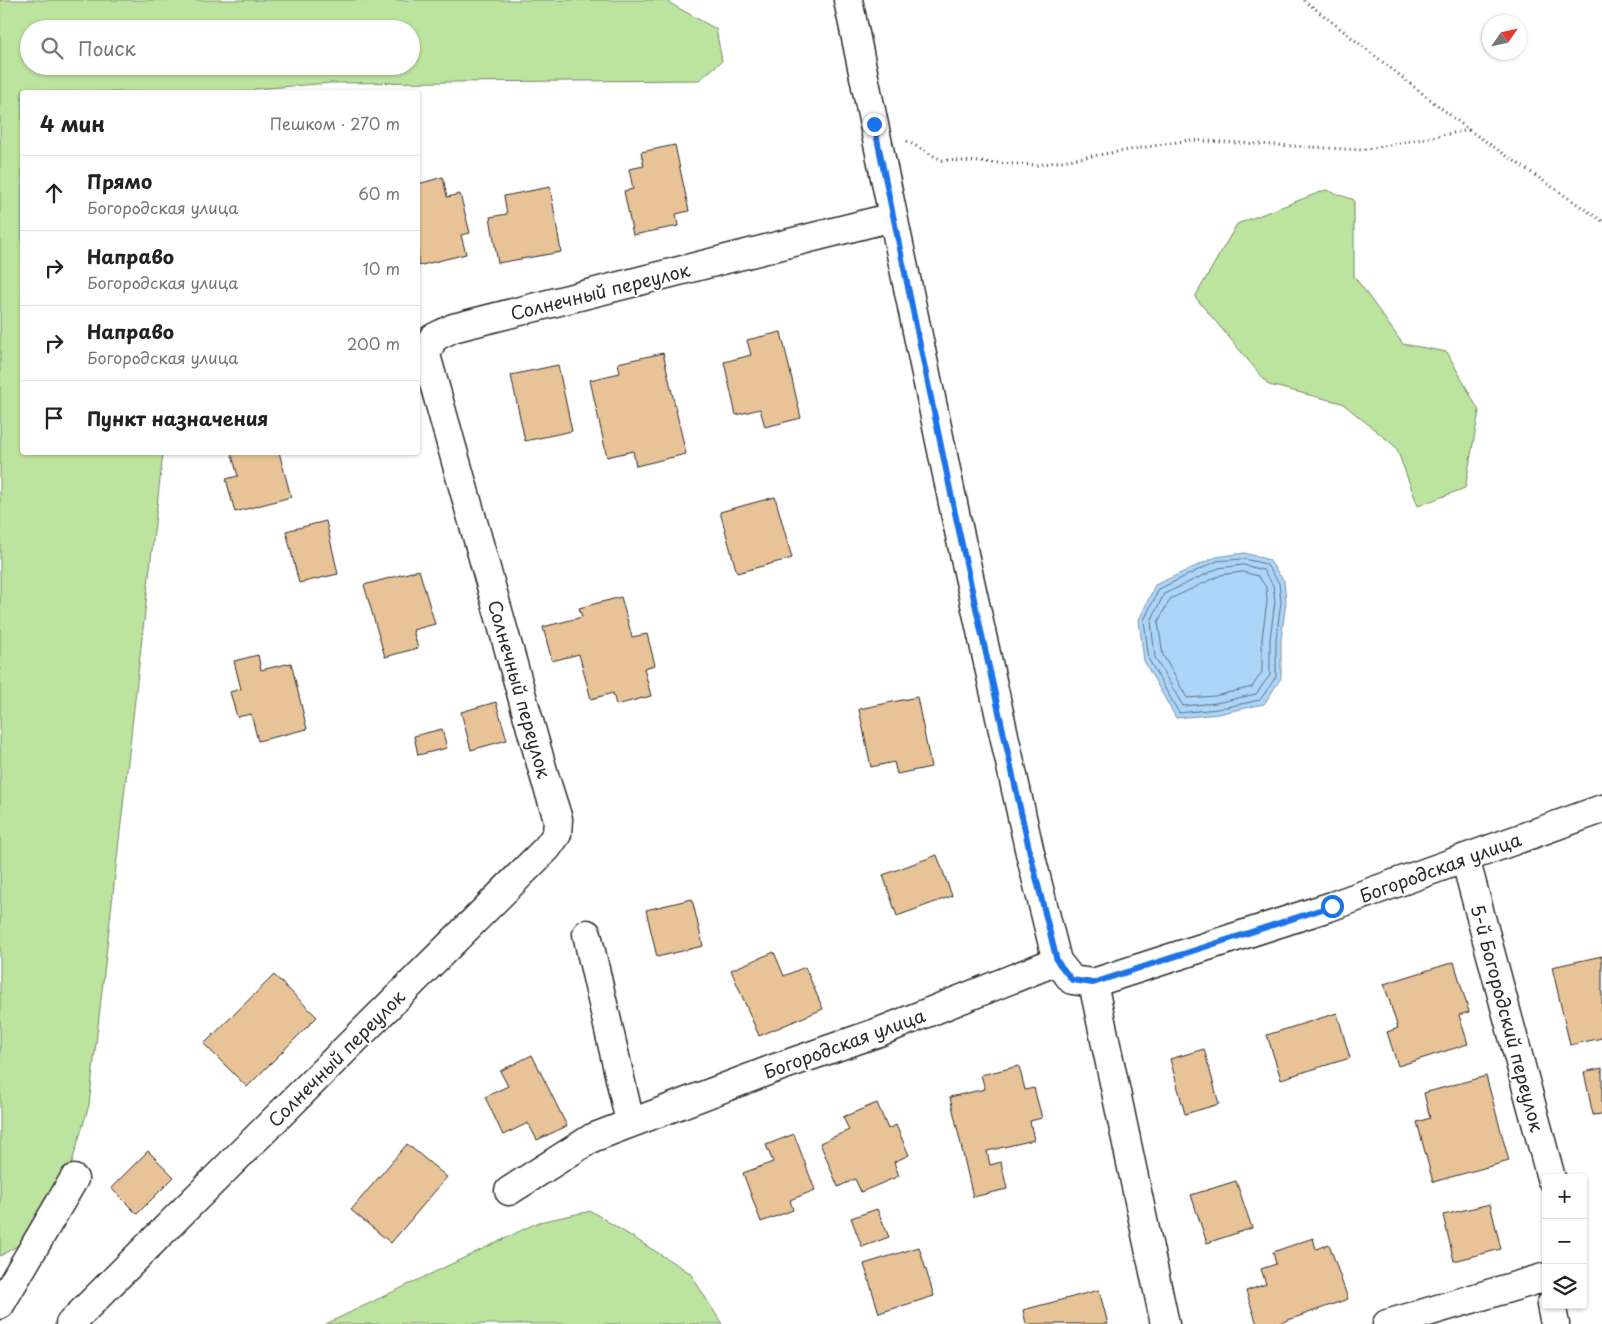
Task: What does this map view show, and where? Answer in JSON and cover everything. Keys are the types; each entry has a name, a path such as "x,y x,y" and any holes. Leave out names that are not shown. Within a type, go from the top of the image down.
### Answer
{"street":[{"path":"848,0 955,513 1030,853 1057,961 1072,980 1093,983 1165,1324"},
{"name":"Солнечный переулок","path":"70,1324 548,848 556,834 558,819 426,355 433,338 453,328 893,217"},
{"name":"Богородская улица","path":"1093,983 1332,906 1602,810"},
{"name":"5-й Богородский переулок","path":"1464,858 1550,1174"},
{"path":"587,934 630,1122"},
{"name":"Богородская улица","path":"508,1191 592,1138 630,1122 879,1032 1057,961"},
{"path":"0,1305 74,1179"},
{"path":"1388,1324 1542,1279"},
{"path":"1552,1309 1555,1324"}],"path":[{"path":"1304,0 1469,130 1602,221"},
{"path":"874,124 941,160 1038,165 1189,140 1362,150 1469,130"}],"green space":[{"path":"0,0 664,0 716,29 722,61 699,80 330,83 253,90 20,90 20,455 163,455 89,1105 60,1202 17,1246 0,1256"},
{"path":"1326,190 1354,200 1354,276 1403,344 1447,352 1479,411 1465,488 1418,506 1396,447 1342,403 1269,385 1195,297 1237,224"},
{"path":"591,1211 690,1273 722,1324 326,1324 539,1222"}],"water":[{"path":"1245,553 1269,560 1284,581 1286,602 1281,640 1281,678 1264,704 1218,714 1176,718 1144,661 1139,620 1155,585 1216,557"}],"building":[{"path":"675,145 689,211 676,214 678,226 633,235 624,191 633,189 629,169 644,166 641,152"},
{"path":"443,177 447,197 460,194 470,233 461,235 466,254 420,266 420,183"},
{"path":"550,187 561,252 498,263 490,217 507,214 504,196"},
{"path":"781,332 801,418 765,427 760,409 736,415 724,362 751,355 747,340"},
{"path":"663,353 686,454 636,466 633,451 607,457 590,380 620,373 618,363"},
{"path":"558,365 572,431 525,441 511,375"},
{"path":"232,455 280,455 291,497 235,512 226,479 238,476"},
{"path":"775,497 792,558 737,573 720,512"},
{"path":"326,521 338,574 299,583 286,531"},
{"path":"419,570 435,624 413,630 418,648 385,657 364,585"},
{"path":"621,597 632,637 647,634 655,665 644,668 651,696 616,705 613,693 591,699 579,654 552,661 543,627 582,617 579,608"},
{"path":"258,655 261,670 291,663 307,729 258,741 251,714 237,717 230,692 241,689 234,661"},
{"path":"917,697 931,767 897,774 894,762 871,767 859,709"},
{"path":"496,702 507,740 471,750 461,712"},
{"path":"442,729 447,748 418,755 414,736"},
{"path":"937,855 952,896 897,916 883,875"},
{"path":"692,899 703,946 657,957 646,910"},
{"path":"774,952 784,976 805,967 823,1009 759,1036 731,970"},
{"path":"1602,956 1602,1038 1570,1045 1552,967"},
{"path":"1454,962 1469,1012 1459,1015 1468,1044 1398,1066 1387,1032 1398,1028 1384,984"},
{"path":"274,975 317,1017 247,1087 204,1044"},
{"path":"1337,1013 1350,1058 1281,1079 1267,1035"},
{"path":"1204,1049 1219,1104 1185,1114 1170,1059"},
{"path":"532,1055 567,1126 537,1140 528,1123 503,1135 485,1097 508,1086 500,1071"},
{"path":"1019,1066 1025,1090 1034,1088 1042,1118 1030,1121 1034,1140 987,1151 990,1165 1001,1162 1007,1189 973,1197 950,1097 985,1089 981,1075"},
{"path":"1602,1068 1602,1114 1593,1115 1584,1072"},
{"path":"1486,1076 1509,1161 1433,1182 1417,1122 1430,1118 1424,1093"},
{"path":"877,1103 888,1129 896,1125 909,1155 894,1162 899,1176 861,1192 855,1179 838,1187 820,1143 849,1130 843,1117"},
{"path":"794,1134 815,1190 790,1200 793,1210 761,1222 743,1173 773,1162 766,1145"},
{"path":"407,1144 447,1177 391,1243 351,1210"},
{"path":"148,1151 174,1177 137,1214 111,1188"},
{"path":"1236,1181 1252,1228 1207,1243 1191,1195"},
{"path":"1490,1204 1501,1249 1454,1261 1443,1215"},
{"path":"877,1209 889,1237 862,1247 851,1218"},
{"path":"1313,1238 1316,1249 1329,1244 1348,1299 1277,1324 1257,1324 1246,1291 1266,1284 1261,1269 1276,1264 1273,1252"},
{"path":"919,1247 934,1296 879,1313 864,1264"},
{"path":"1099,1290 1108,1324 1026,1324 1023,1310"}],"route":[{"path":"874,124 955,513 1030,853 1057,961 1072,980 1093,983 1332,906"}]}
